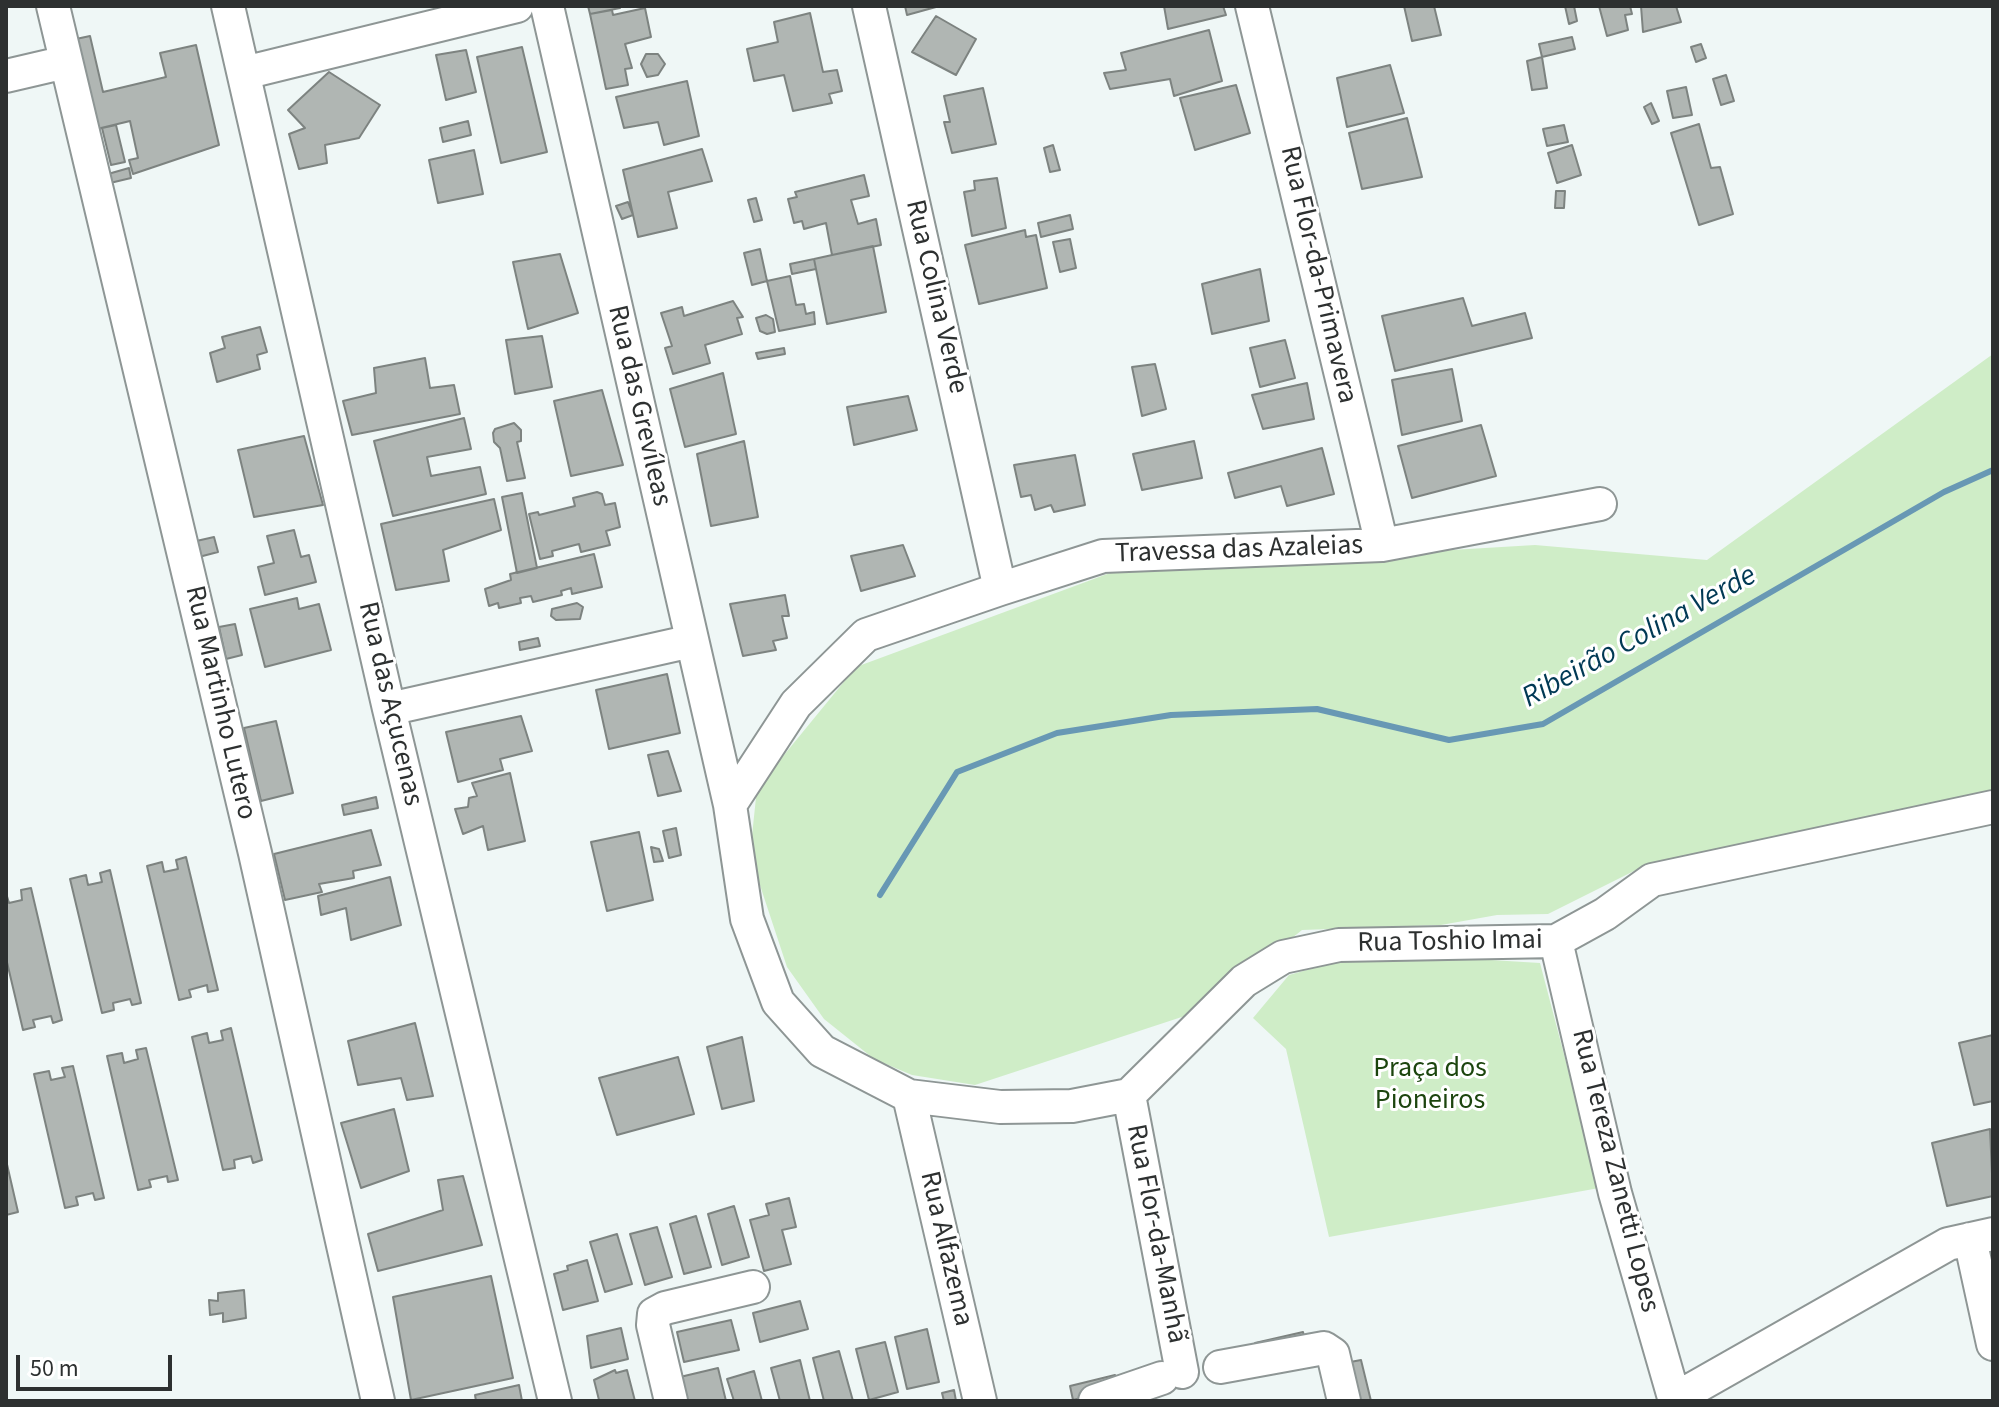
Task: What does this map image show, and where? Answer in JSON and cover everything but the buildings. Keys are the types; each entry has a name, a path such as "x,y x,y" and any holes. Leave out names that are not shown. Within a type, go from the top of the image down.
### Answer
{"street":[{"name":"Rua Martinho Lutero","path":"53,6 255,853 378,1401"},
{"name":"Rua das Açucenas","path":"228,6 389,709 555,1401"},
{"path":"244,73 517,6"},
{"name":"Rua das Grevíleas","path":"547,6 730,805 747,919 778,1002 822,1051 909,1096"},
{"name":"Rua Colina Verde","path":"869,6 1000,589"},
{"name":"Rua Flor-da-Primavera","path":"1252,6 1382,545"},
{"path":"6,76 66,62"},
{"name":"Travessa das Azaleias","path":"730,805 796,704 866,635 1103,556 1382,545 1600,504"},
{"path":"389,709 692,641"},
{"name":"Rua Toshio Imai","path":"1129,1095 1244,981 1283,957 1339,945 1556,941 1605,914 1652,880 1993,807"},
{"name":"Rua Tereza Zanetti Lopes","path":"1556,941 1615,1193 1675,1400"},
{"path":"909,1096 1015,1107 1072,1106 1129,1095"},
{"name":"Rua Flor-da-Manhã","path":"1129,1095 1189,1372"},
{"name":"Rua Alfazema","path":"909,1096 980,1401"},
{"path":"1675,1400 1970,1239 1993,1344"},
{"path":"671,1401 653,1325 654,1314 665,1308 753,1287"},
{"path":"1095,1401 1189,1372 1324,1348 1333,1354 1344,1401"}],"green space":[{"path":"1993,354 1993,797 1642,867 1548,914 1497,915 1441,925 1302,930 1203,1010 975,1085 912,1075 874,1059 824,1019 787,967 750,855 757,788 856,667 1118,570 1535,545 1707,560"},
{"name":"Praça dos Pioneiros","path":"1392,954 1540,963 1599,1188 1329,1237 1286,1049 1253,1018 1289,975 1335,962"}],"waterway":[{"name":"Ribeirão Colina Verde","path":"880,895 957,772 1057,733 1171,715 1317,709 1449,740 1543,724 1944,492 1993,470"}]}
